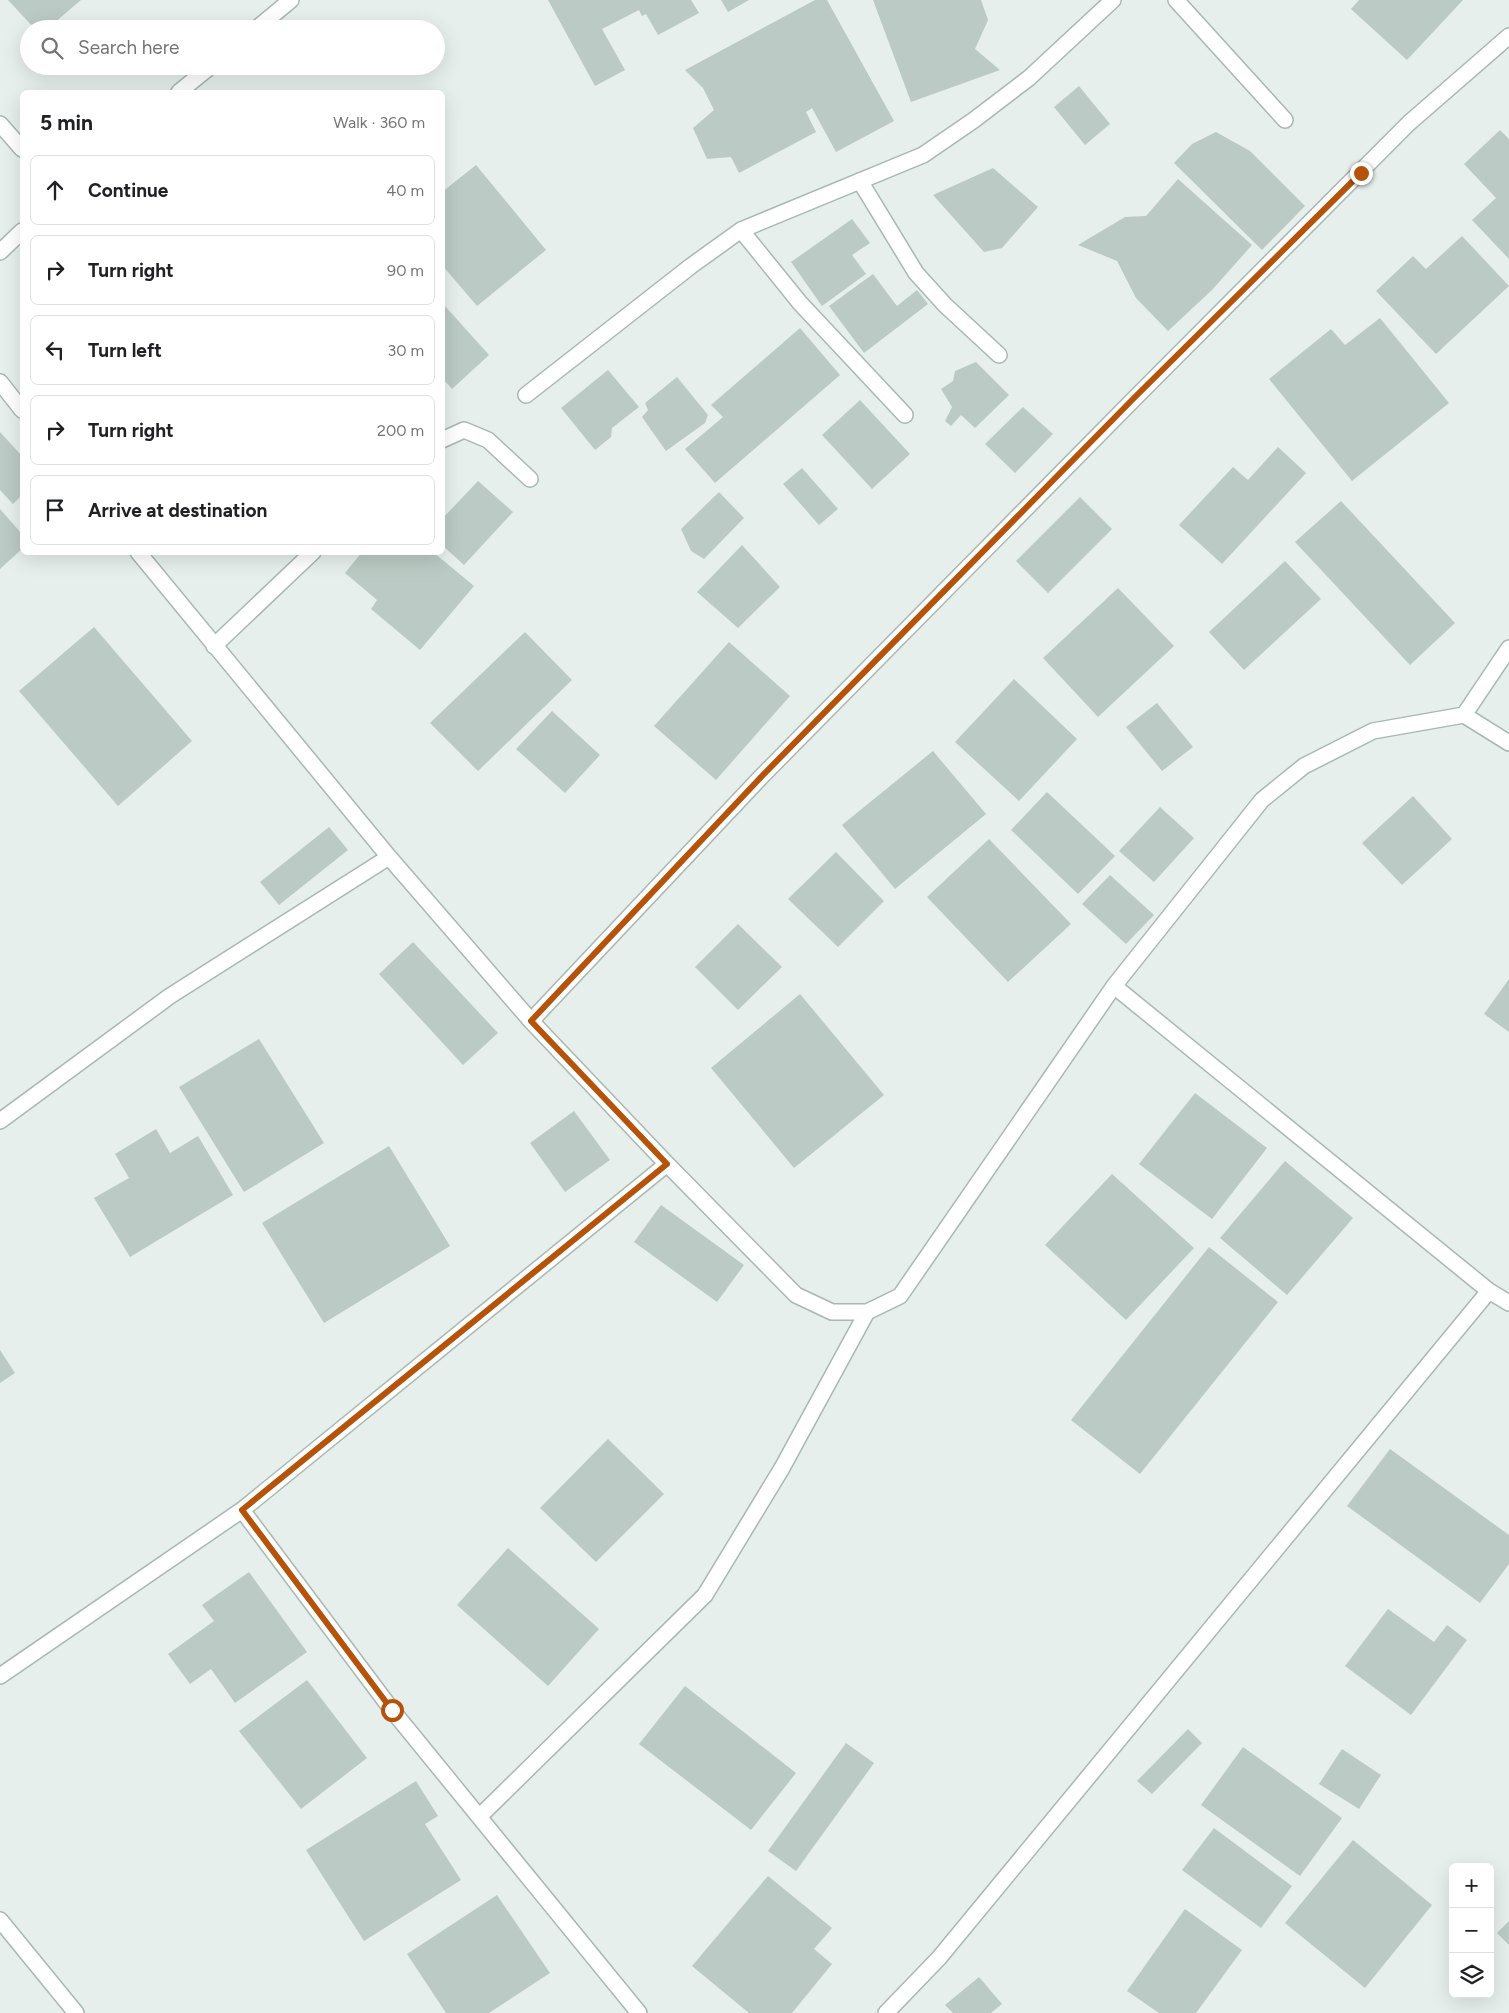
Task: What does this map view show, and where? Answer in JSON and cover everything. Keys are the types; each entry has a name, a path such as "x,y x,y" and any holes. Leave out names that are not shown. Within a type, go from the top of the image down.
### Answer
{"street":[{"path":"267,20 291,0"},
{"path":"526,394 691,266 741,230 923,155 974,120 1029,78 1113,0"},
{"path":"1176,0 1285,120"},
{"path":"531,1021 762,776 1134,398 1408,123 1509,36"},
{"path":"181,90 199,75"},
{"path":"0,124 20,146"},
{"path":"860,181 916,273 945,305 999,355"},
{"path":"741,230 800,303 906,415"},
{"path":"0,252 20,233"},
{"path":"0,382 20,407"},
{"path":"445,439 464,430 488,440 530,479"},
{"path":"140,555 388,857 531,1021 667,1164 796,1295 832,1312 867,1312 900,1296 1114,986 1262,800 1304,766 1373,731 1464,715 1509,742"},
{"path":"214,646 310,555"},
{"path":"1464,715 1509,648"},
{"path":"0,1121 170,996 388,857"},
{"path":"1114,986 1489,1291 1509,1303"},
{"path":"0,1676 242,1510 667,1164"},
{"path":"886,2013 939,1958 1489,1291"},
{"path":"480,1816 705,1595 782,1468 867,1312"},
{"path":"242,1510 392,1710 639,2013"},
{"path":"0,1920 76,2013"}],"building":[{"path":"8,0 81,0 58,20 27,20"},
{"path":"548,0 691,0 699,13 658,35 646,14 642,16 639,10 602,29 625,70 595,86"},
{"path":"721,0 749,0 728,12"},
{"path":"815,0 827,0 894,121 836,152 812,108 806,112 816,132 739,173 731,157 707,159 693,128 714,110 703,88 685,70"},
{"path":"873,0 981,0 988,20 975,49 1000,70 911,102"},
{"path":"1359,0 1463,0 1407,60 1351,9"},
{"path":"1079,86 1110,124 1085,145 1054,107"},
{"path":"1500,130 1509,139 1509,259 1472,220 1496,198 1464,164"},
{"path":"1216,132 1250,151 1305,206 1262,250 1174,163 1192,144"},
{"path":"476,165 546,250 477,306 445,269 445,190"},
{"path":"993,168 1038,207 1002,248 984,252 933,195"},
{"path":"1178,179 1252,245 1212,290 1168,331 1136,298 1117,261 1078,245 1125,217 1146,216"},
{"path":"852,219 870,243 852,255 866,274 822,306 791,262"},
{"path":"1462,236 1509,286 1436,354 1376,291 1413,256 1426,269"},
{"path":"873,274 897,306 917,290 928,304 864,353 829,306"},
{"path":"445,306 489,355 452,389 445,381"},
{"path":"1380,318 1449,403 1352,481 1269,379 1331,329 1345,345"},
{"path":"800,328 840,375 715,483 685,449 723,417 711,405"},
{"path":"976,362 1009,395 975,428 961,415 951,426 945,421 952,407 941,389 953,381 955,371"},
{"path":"608,370 639,407 612,428 611,437 595,450 561,408"},
{"path":"677,377 708,415 705,423 666,451 642,417 648,410 645,403"},
{"path":"860,400 910,454 872,489 822,435"},
{"path":"1023,407 1053,434 1015,473 985,444"},
{"path":"0,432 20,454 20,497 13,504 0,490"},
{"path":"1278,447 1306,473 1222,564 1179,525 1233,467 1248,480"},
{"path":"802,468 838,509 819,525 783,484"},
{"path":"478,481 513,512 464,565 445,548 445,516"},
{"path":"719,492 744,518 704,559 691,551 681,529"},
{"path":"1080,497 1112,529 1048,593 1016,561"},
{"path":"1341,501 1455,623 1410,665 1295,542"},
{"path":"0,509 20,532 20,551 0,569"},
{"path":"742,545 780,587 738,628 697,592"},
{"path":"360,555 437,555 474,586 420,650 371,609 377,600 345,573"},
{"path":"1285,561 1321,599 1244,670 1209,632"},
{"path":"1118,588 1174,646 1098,717 1043,658"},
{"path":"94,627 192,741 118,806 19,691"},
{"path":"525,632 572,680 478,771 430,723"},
{"path":"729,642 790,696 716,780 654,726"},
{"path":"1014,679 1077,739 1019,801 955,742"},
{"path":"1157,703 1193,747 1162,771 1126,727"},
{"path":"552,711 600,755 565,793 516,749"},
{"path":"933,751 986,814 895,889 842,825"},
{"path":"1047,792 1115,856 1078,894 1011,830"},
{"path":"1413,796 1452,839 1402,885 1362,843"},
{"path":"1160,807 1194,838 1154,882 1119,851"},
{"path":"329,827 348,850 279,905 260,882"},
{"path":"989,839 1071,924 1008,982 927,897"},
{"path":"836,852 884,901 838,947 788,899"},
{"path":"1110,875 1154,915 1126,944 1082,904"},
{"path":"738,924 782,967 738,1010 695,967"},
{"path":"413,942 498,1033 463,1065 379,974"},
{"path":"1509,979 1509,1032 1484,1014"},
{"path":"800,994 884,1095 794,1168 711,1068"},
{"path":"259,1039 324,1143 244,1192 179,1087"},
{"path":"1195,1093 1267,1148 1212,1219 1139,1164"},
{"path":"574,1111 610,1160 565,1192 530,1143"},
{"path":"156,1129 170,1153 198,1136 233,1195 130,1257 94,1198 129,1178 115,1154"},
{"path":"389,1146 450,1246 324,1323 262,1223"},
{"path":"1285,1161 1353,1218 1287,1295 1220,1238"},
{"path":"1112,1174 1194,1248 1126,1320 1045,1245"},
{"path":"661,1205 744,1265 717,1302 634,1242"},
{"path":"1209,1247 1278,1302 1140,1474 1071,1420"},
{"path":"0,1350 15,1373 0,1383"},
{"path":"608,1439 664,1494 596,1562 540,1508"},
{"path":"1390,1449 1509,1535 1509,1564 1480,1603 1347,1506"},
{"path":"508,1548 599,1629 548,1686 457,1605"},
{"path":"249,1572 307,1652 235,1703 211,1669 190,1684 168,1654 214,1621 202,1605"},
{"path":"1388,1609 1434,1642 1447,1625 1467,1640 1411,1715 1345,1666"},
{"path":"307,1680 367,1758 301,1809 239,1731"},
{"path":"685,1686 796,1773 751,1830 639,1744"},
{"path":"1188,1729 1202,1743 1152,1794 1137,1781"},
{"path":"846,1743 874,1763 796,1871 768,1851"},
{"path":"1243,1747 1342,1818 1300,1876 1201,1805"},
{"path":"1342,1749 1381,1775 1359,1809 1319,1784"},
{"path":"416,1781 438,1816 425,1824 461,1880 364,1941 306,1850"},
{"path":"1214,1828 1292,1886 1261,1928 1182,1870"},
{"path":"1353,1840 1432,1905 1365,1988 1285,1923"},
{"path":"768,1876 832,1928 814,1949 832,1964 792,2013 749,2013 692,1966"},
{"path":"497,1895 550,1973 489,2013 446,2013 407,1954"},
{"path":"1185,1909 1242,1950 1196,2013 1159,2013 1127,1991"},
{"path":"1509,1921 1509,1945 1497,1933"},
{"path":"979,1977 1002,2004 991,2013 953,2013 945,2005"}],"route":[{"path":"392,1710 242,1510 667,1164 531,1021 762,776 1134,398 1361,173"}]}
